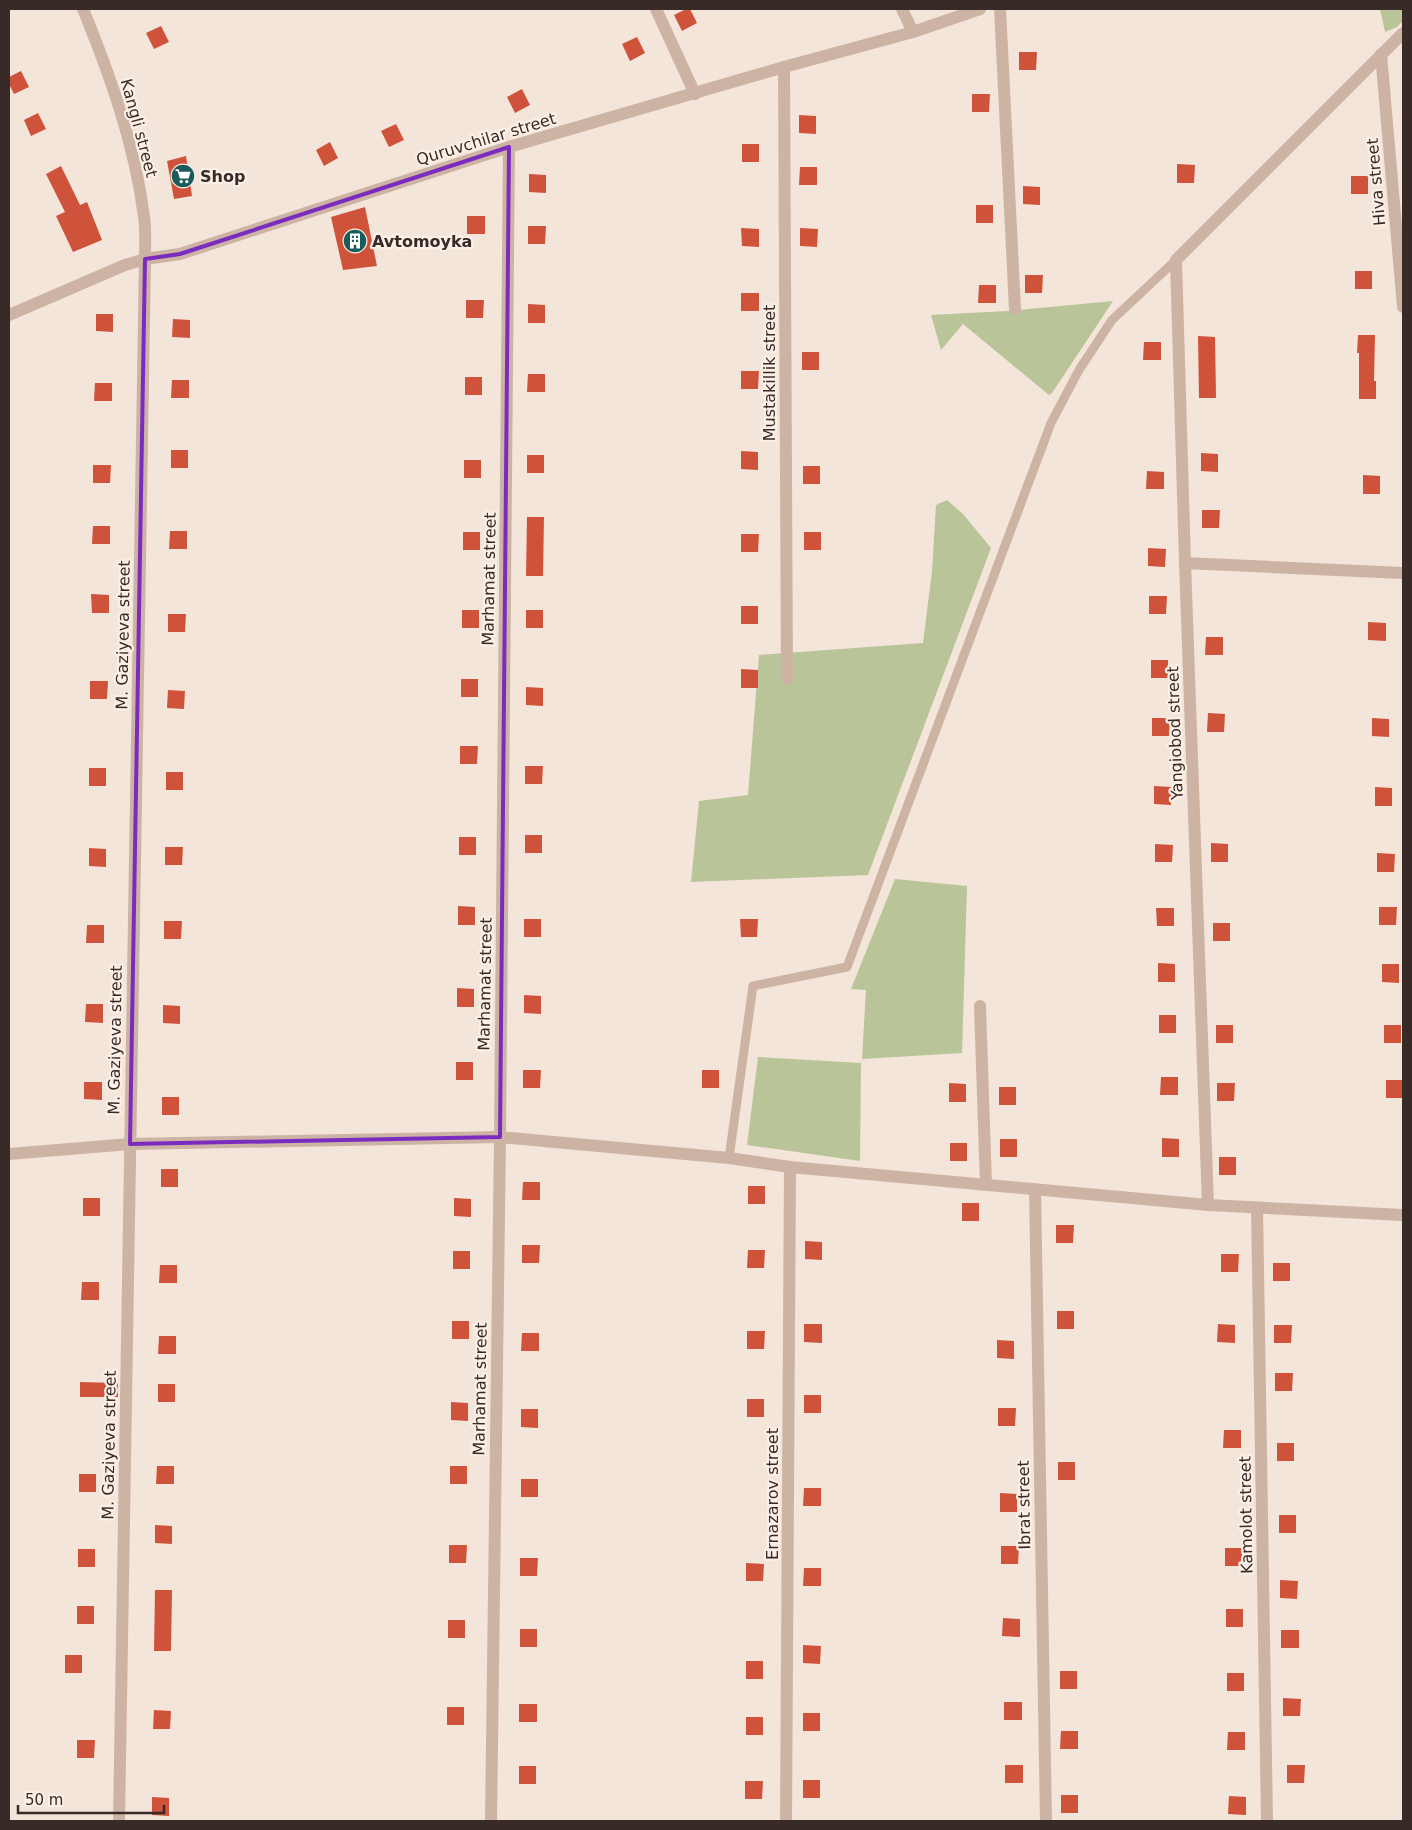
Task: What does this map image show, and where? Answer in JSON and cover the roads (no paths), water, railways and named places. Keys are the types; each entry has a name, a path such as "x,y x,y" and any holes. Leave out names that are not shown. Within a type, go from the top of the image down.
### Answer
{"street":[{"name":"Kangli street","path":"83,9 116,96 128,136 144,219 145,259"},
{"path":"656,9 695,94"},
{"path":"902,9 913,32"},
{"name":"Quruvchilar street","path":"9,315 125,265 145,259 180,254 509,147 784,67 913,32 980,9"},
{"path":"1000,9 1015,309"},
{"path":"1176,260 1403,33"},
{"name":"Hiva street","path":"1381,54 1403,307"},
{"name":"Mustakillik street","path":"784,67 786,679"},
{"name":"Marhamat street","path":"491,1821 500,1137 509,147"},
{"name":"M. Gaziyeva street","path":"119,1821 145,259"},
{"name":"Yangiobod street","path":"1176,260 1208,1205"},
{"path":"1185,563 1403,573"},
{"path":"980,1006 986,1184"},
{"path":"9,1154 130,1144 500,1137 729,1158 790,1167 1208,1205 1403,1215"},
{"name":"Ernazarov street","path":"786,1821 790,1167"},
{"name":"Ibrat street","path":"1035,1189 1046,1821"},
{"name":"Kamolot street","path":"1257,1208 1267,1821"}],"lane":[{"path":"729,1158 753,986 847,967 1051,423 1079,370 1112,320 1176,260"}],"place":[{"name":"Shop","path":"183,176"},
{"name":"Avtomoyka","path":"355,241"}]}
